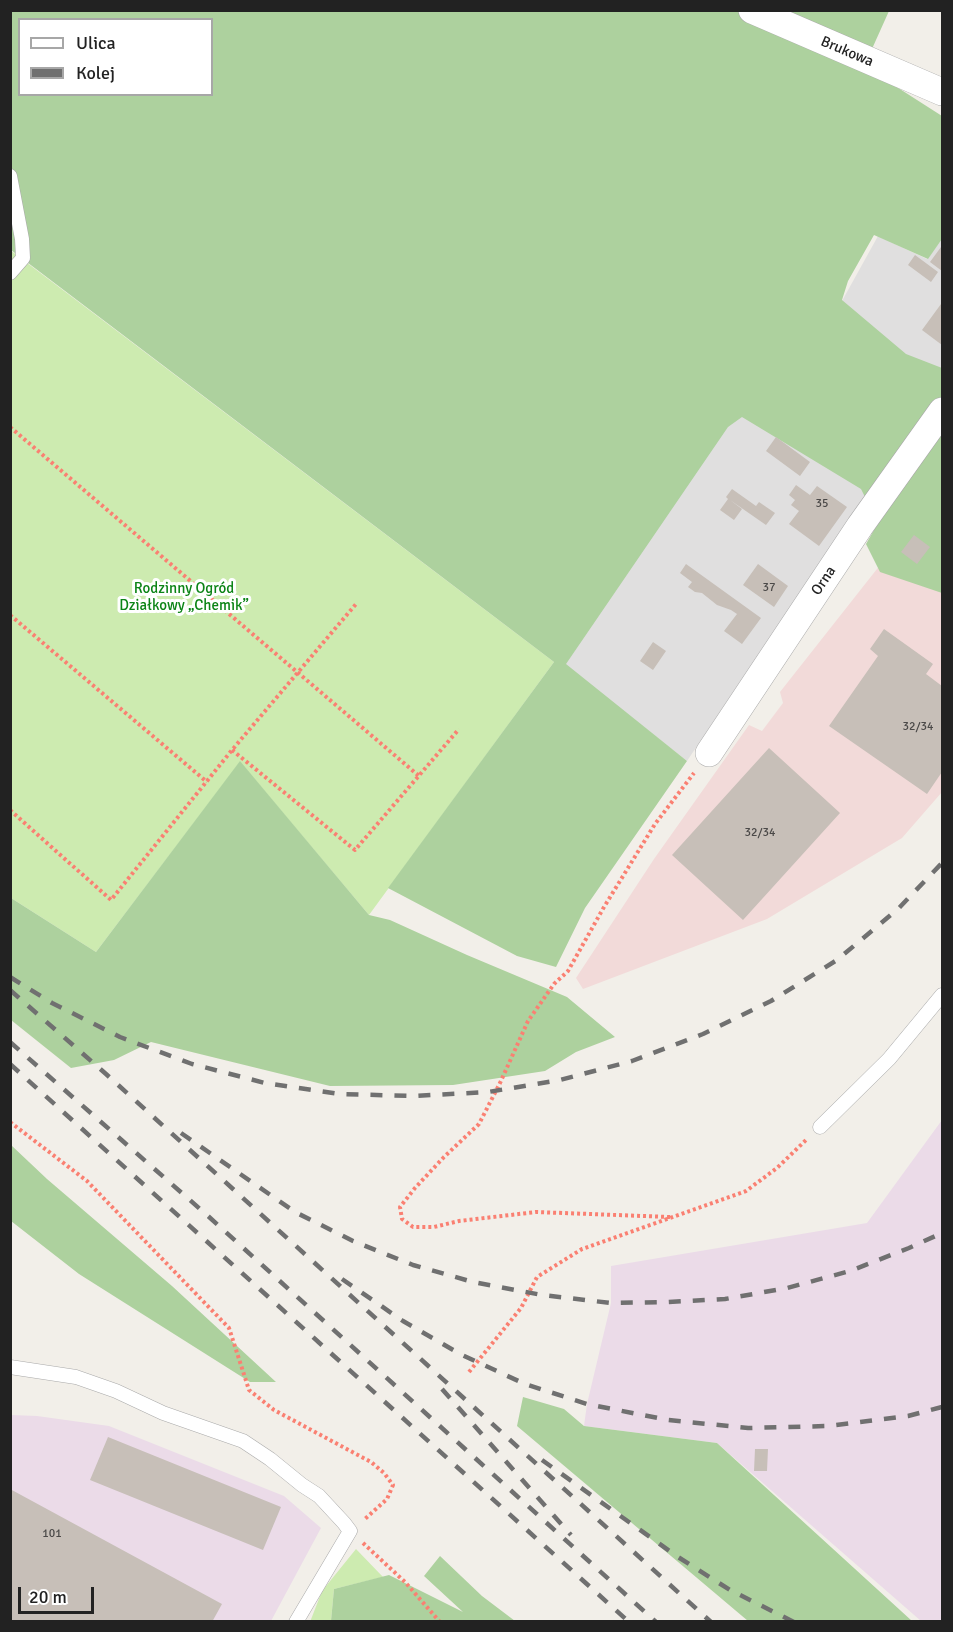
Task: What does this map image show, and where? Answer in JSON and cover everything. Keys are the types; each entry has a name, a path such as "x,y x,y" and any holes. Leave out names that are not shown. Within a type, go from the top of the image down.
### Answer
{"street":[{"name":"Brukowa","path":"752,10 942,92"},
{"name":"Orna","path":"709,753 860,526 942,411"}],"lane":[{"path":"10,176 22,239 23,258 10,273"},
{"path":"820,1127 889,1059 942,995"},
{"path":"10,1366 76,1377 164,1413 243,1441 270,1458 319,1496 350,1531 296,1622"}],"path":[{"path":"10,427 418,776"},
{"path":"10,810 111,900 232,750 356,604"},
{"path":"10,615 207,782"},
{"path":"232,750 355,850 459,729"},
{"path":"670,1217 536,1212 459,1221 434,1227 413,1227 402,1219 400,1207 444,1157 479,1124 528,1021 554,984 568,971 604,907 656,824 709,753"},
{"path":"10,1122 87,1181 229,1328 249,1390 274,1410 370,1462 384,1473 393,1485 387,1499 350,1531 405,1582 440,1622"},
{"path":"469,1372 521,1308 537,1277 582,1249 746,1191 777,1168 820,1127"}],"shaded area":[{"path":"878,236 927,259 942,239 942,381 837,310"},
{"path":"738,410 869,490 687,761 564,665"},
{"path":"914,522 942,540 942,792 902,838 767,919 583,989 576,978 654,859 749,725 762,731 783,703 780,692"},
{"path":"942,1120 942,1621 921,1621 717,1443 584,1426 611,1303 611,1266 867,1223"},
{"path":"11,1415 37,1416 109,1426 284,1496 321,1528 271,1621 11,1622"}],"green space":[{"path":"10,11 889,11 867,60 892,84 942,116 942,239 928,259 874,235 848,281 842,300 906,354 942,368 942,593 880,572 866,544 878,523 861,489 742,417 728,427 566,664 687,761 585,908 556,967 517,956 388,888 554,662 11,250"},
{"name":"Rodzinny Ogród Działkowy „Chemik”","path":"10,250 554,662 369,915 240,762 96,952 11,898"},
{"path":"240,761 369,915 390,920 567,997 615,1037 576,1052 545,1071 453,1085 330,1086 151,1042 114,1060 71,1068 11,1020 11,898 96,952"},
{"path":"11,1145 47,1179 172,1286 276,1382 250,1382 79,1274 11,1221"},
{"path":"523,1397 564,1409 584,1426 717,1443 912,1621 748,1621 517,1426"},
{"path":"356,1549 383,1577 334,1589 331,1621 310,1622 322,1591"},
{"path":"440,1556 482,1596 515,1621 331,1621 334,1589 389,1575 463,1612 424,1576"}],"building":[{"path":"942,248 942,271 930,262"},
{"path":"915,255 938,272 931,282 908,265"},
{"path":"942,305 942,345 922,330"},
{"path":"776,437 810,462 800,476 766,451"},
{"path":"796,485 810,495 817,486 847,507 819,546 789,524 799,511 791,505 795,500 789,495"},
{"path":"732,489 756,506 759,502 775,513 766,525 730,500 742,509 734,520 720,510"},
{"path":"914,535 930,547 917,564 901,552"},
{"path":"686,564 761,618 742,644 724,631 737,614 688,587 692,582 680,573"},
{"path":"758,564 788,586 774,607 743,585"},
{"path":"884,629 933,664 926,674 942,686 942,772 927,794 829,726 878,656 870,649"},
{"path":"653,642 666,651 653,670 640,661"},
{"path":"769,748 840,813 743,920 672,855"},
{"path":"108,1437 281,1507 263,1550 90,1480"},
{"path":"755,1449 768,1449 767,1471 754,1471"},
{"path":"10,1489 222,1604 212,1622 10,1622"}],"railway":[{"path":"10,977 52,1003 120,1037 192,1064 265,1083 340,1094 414,1096 488,1092 560,1080 632,1061 703,1034 771,1001 837,960 898,909 942,863"},
{"path":"10,990 106,1074 711,1622"},
{"path":"10,1042 208,1216 656,1622"},
{"path":"10,1064 629,1622"},
{"path":"181,1133 295,1212 353,1241 413,1265 473,1282 542,1295 611,1303 725,1299 787,1288 850,1271 942,1233"},
{"path":"342,1279 403,1321 462,1355 525,1384 587,1404 668,1420 748,1428 828,1426 908,1416 942,1407"},
{"path":"442,1389 571,1535"},
{"path":"542,1460 678,1557 730,1590 794,1622"}]}
